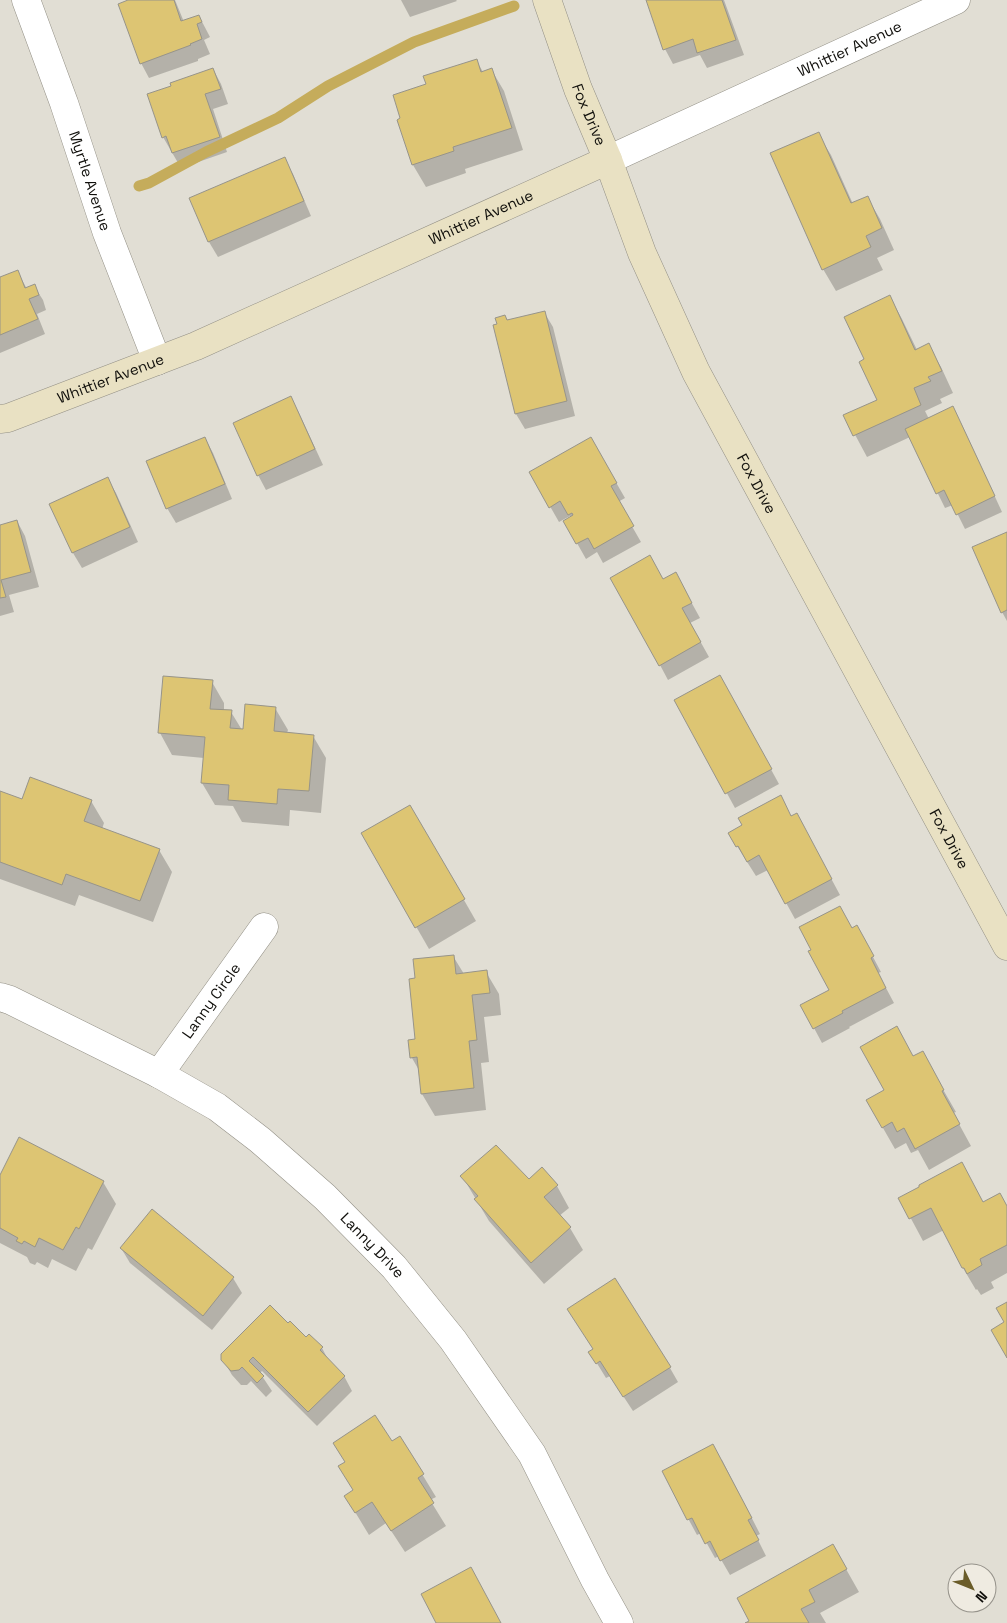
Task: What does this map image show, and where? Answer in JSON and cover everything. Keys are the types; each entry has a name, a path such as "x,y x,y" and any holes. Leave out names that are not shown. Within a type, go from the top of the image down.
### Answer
{"main road":[{"name":"Fox Drive","path":"547,0 578,89 608,160 642,253 696,372 1007,946"},
{"name":"Whittier Avenue","path":"0,419 8,418 196,346 608,160"}],"street":[{"name":"Myrtle Avenue","path":"26,0 64,103 108,233 157,361"},
{"name":"Whittier Avenue","path":"608,160 956,0"},
{"name":"Lanny Circle","path":"158,1074 264,927"},
{"name":"Lanny Drive","path":"0,997 10,1000 158,1074 217,1107 260,1140 325,1197 394,1267 453,1340 532,1454 595,1580 619,1623"}],"building":[{"path":"128,0 174,0 181,21 199,15 202,22 197,24 202,39 140,64 118,4"},
{"path":"646,0 722,0 736,40 697,53 693,39 663,50"},
{"path":"477,59 481,72 492,68 512,128 453,147 454,151 412,165 397,120 400,118 393,95 426,84 423,76"},
{"path":"213,68 221,89 205,94 220,137 172,153 166,136 162,138 147,94 171,86 170,83"},
{"path":"819,132 851,203 868,196 882,228 866,236 871,247 822,270 770,153"},
{"path":"285,157 304,201 208,242 189,198"},
{"path":"18,270 25,288 35,284 39,295 29,299 38,319 0,335 0,277"},
{"path":"890,295 915,350 929,343 942,371 928,377 931,381 914,388 921,405 853,436 843,415 877,400 859,362 864,359 844,317"},
{"path":"545,311 567,401 515,414 493,325 497,324 495,318 505,315 507,320"},
{"path":"291,396 315,449 257,476 233,423"},
{"path":"953,406 995,496 956,515 944,490 936,494 905,429"},
{"path":"205,437 225,484 166,509 146,461"},
{"path":"591,437 617,483 611,486 634,526 594,549 588,538 576,544 563,521 573,515 572,513 568,515 560,501 549,508 529,472"},
{"path":"108,477 130,527 72,553 49,504"},
{"path":"17,520 31,572 1,580 6,597 0,598 0,525"},
{"path":"1007,532 1007,610 1001,613 972,547"},
{"path":"650,555 663,579 676,572 692,603 682,608 701,642 659,666 610,578"},
{"path":"720,675 772,769 725,794 674,700"},
{"path":"163,676 213,680 210,709 232,710 230,728 243,729 245,704 276,707 274,731 314,735 309,791 278,789 277,804 228,800 229,785 201,783 205,737 158,733"},
{"path":"30,777 92,800 84,821 160,849 140,901 66,874 62,885 0,862 0,791 22,799"},
{"path":"781,795 791,816 797,813 832,879 785,904 759,855 747,862 728,833 742,825 738,818"},
{"path":"410,805 465,899 415,928 361,833"},
{"path":"840,906 852,928 857,925 874,956 871,958 886,988 813,1029 800,1005 829,990 808,951 811,950 799,927"},
{"path":"454,955 456,974 487,970 490,993 472,995 477,1040 469,1041 474,1088 421,1094 417,1057 410,1058 408,1040 415,1039 409,979 415,978 413,959"},
{"path":"897,1026 913,1056 923,1051 960,1124 915,1149 904,1128 897,1132 892,1122 882,1128 866,1100 884,1090 860,1047"},
{"path":"19,1137 104,1181 79,1229 76,1227 63,1250 39,1238 35,1247 24,1241 22,1244 16,1241 18,1238 0,1228 0,1175"},
{"path":"496,1145 529,1179 542,1167 558,1185 544,1197 571,1227 531,1263 474,1199 478,1196 460,1176"},
{"path":"962,1162 983,1202 1000,1193 1007,1206 1007,1245 980,1259 982,1265 967,1274 964,1268 962,1268 931,1208 909,1219 898,1198"},
{"path":"152,1209 234,1277 203,1316 120,1248"},
{"path":"615,1278 671,1367 623,1397 600,1361 596,1364 588,1352 593,1349 567,1309"},
{"path":"1007,1302 1007,1358 991,1330 1004,1322 996,1308"},
{"path":"270,1305 288,1323 290,1321 306,1337 309,1334 323,1347 320,1350 345,1376 308,1412 253,1357 249,1361 264,1376 257,1383 242,1367 239,1370 231,1371 221,1360 221,1354"},
{"path":"375,1415 392,1441 400,1436 424,1474 418,1478 434,1503 391,1531 372,1502 355,1513 344,1496 353,1490 338,1466 345,1462 333,1443"},
{"path":"713,1444 752,1518 748,1520 759,1540 720,1561 710,1541 705,1544 692,1518 687,1520 662,1471"},
{"path":"833,1544 847,1569 809,1590 815,1602 801,1609 809,1623 745,1623 749,1621 737,1598"},
{"path":"471,1567 501,1623 436,1623 421,1594"}],"waterway":[{"path":"139,186 149,183 206,152 278,118 328,86 414,42 514,6"}]}
